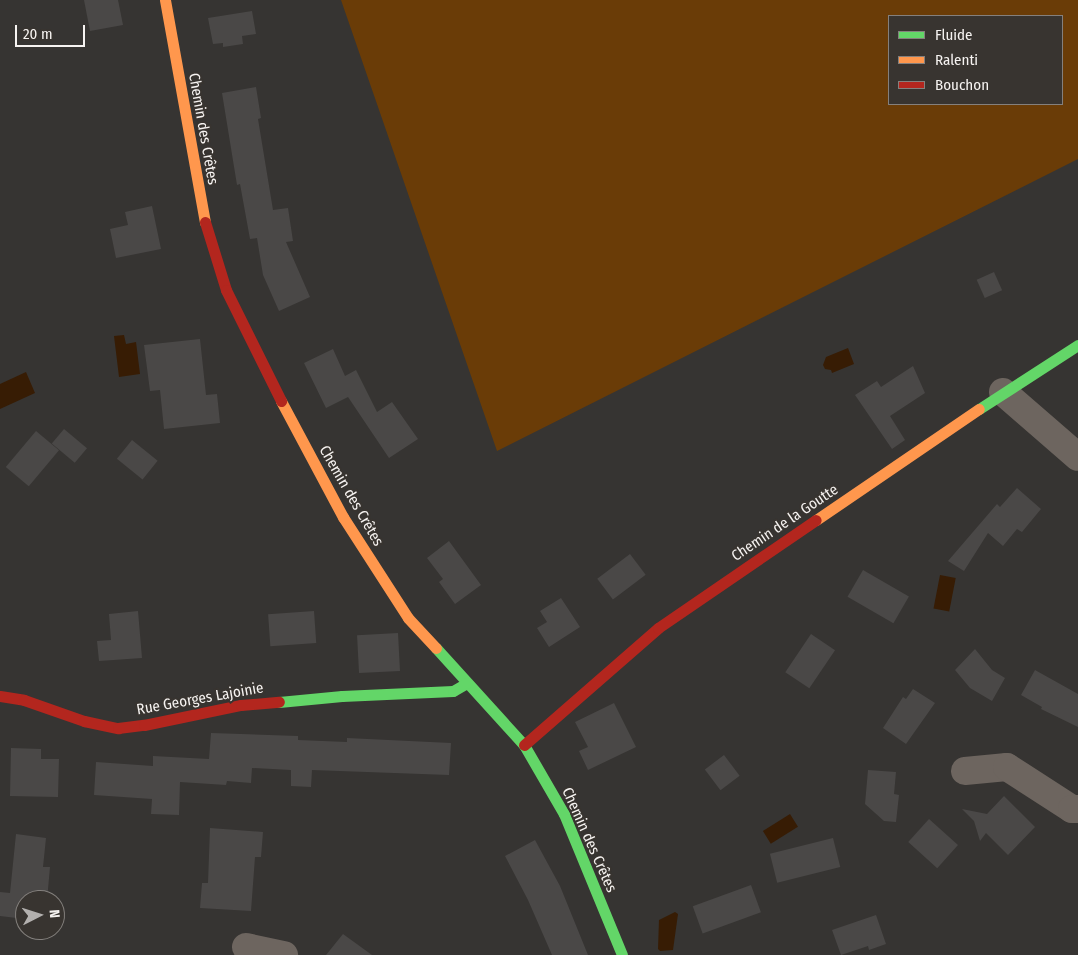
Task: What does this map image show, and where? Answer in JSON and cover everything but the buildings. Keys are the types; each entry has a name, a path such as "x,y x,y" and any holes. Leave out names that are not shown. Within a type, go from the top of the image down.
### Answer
{"street":[{"name":"Chemin des Crêtes","path":"166,0 206,227 226,290 283,405 343,517 408,618 524,745 564,814 622,955"},
{"name":"Chemin de la Goutte","path":"524,745 658,628 1003,392 1078,345"},
{"path":"1003,392 1078,457"},
{"name":"Rue Georges Lajoinie","path":"0,696 24,700 84,721 118,728 144,725 241,705 342,696 453,691 468,683"},
{"path":"965,771 1007,767 1072,809 1078,809"},
{"path":"246,947 284,955"}],"shaded area":[{"path":"341,0 1078,0 1078,159 497,451"},
{"path":"124,335 126,344 136,342 140,374 119,377 114,336"},
{"path":"848,348 854,364 832,373 831,370 825,369 823,365 826,357"},
{"path":"26,372 35,393 0,409 0,384"},
{"path":"940,575 956,578 949,611 934,608"},
{"path":"790,814 798,827 771,844 763,831"},
{"path":"675,912 678,914 673,950 660,951 658,949 659,920"}],"traffic: fast":[{"path":"979,409 1078,345"},
{"path":"436,648 524,745 564,814 622,955"},
{"path":"279,702 342,696 453,691 467,683"}],"traffic: slow":[{"path":"165,0 205,222"},
{"path":"281,401 343,517 408,618 436,648"},
{"path":"816,520 979,409"}],"traffic: jam":[{"path":"205,222 226,290 281,401"},
{"path":"524,745 658,628 816,520"},
{"path":"0,696 24,700 84,721 118,728 144,725 241,705 279,702"}]}
